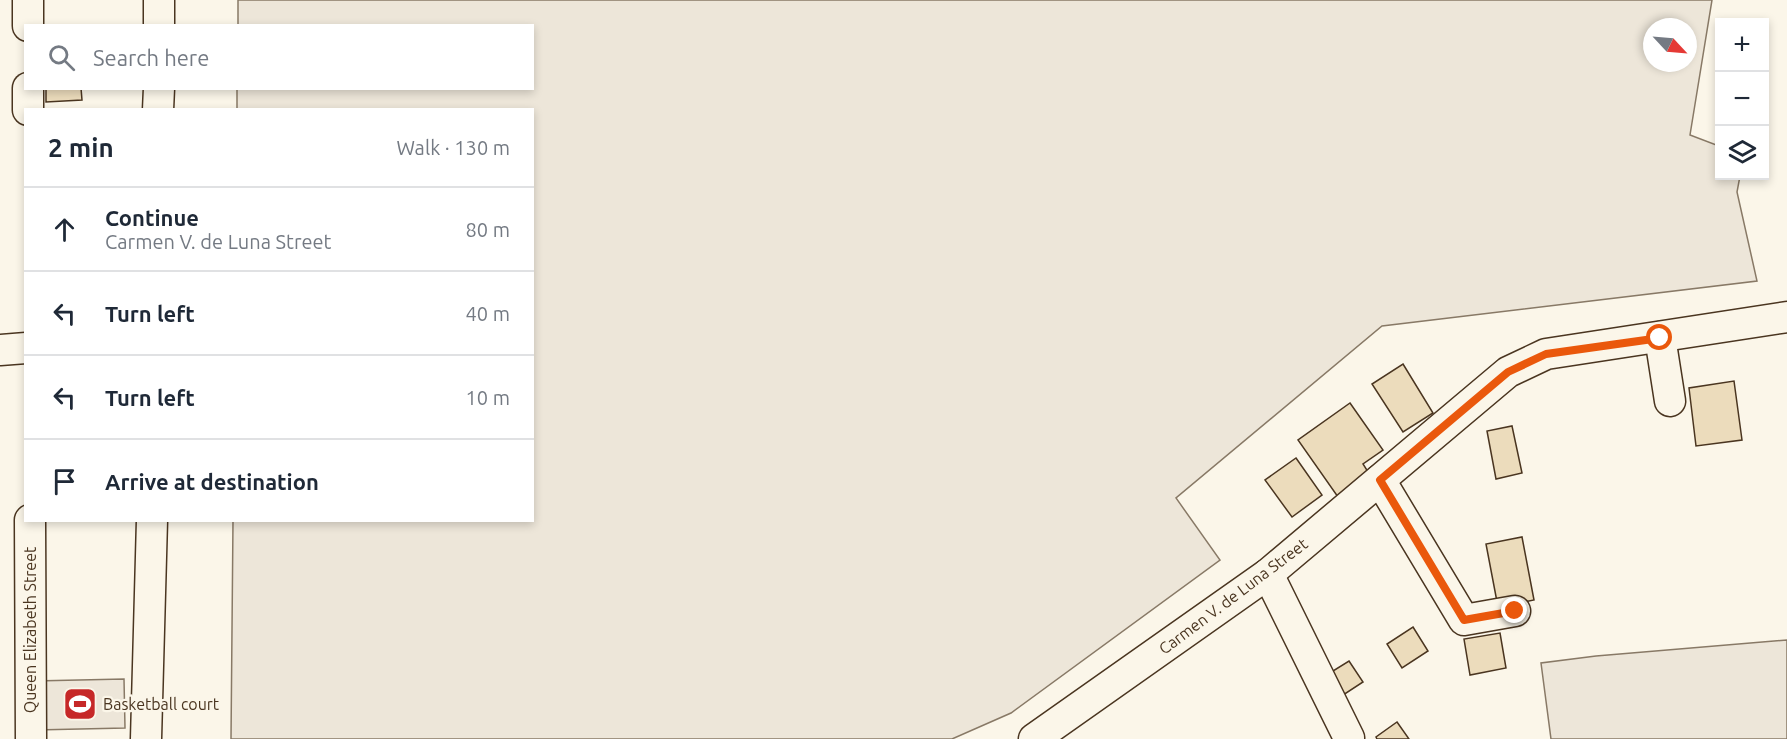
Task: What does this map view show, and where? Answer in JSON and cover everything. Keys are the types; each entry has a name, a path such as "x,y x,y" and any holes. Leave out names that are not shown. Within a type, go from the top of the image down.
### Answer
{"street":[{"path":"27,0 28,24"},
{"path":"159,0 159,24"},
{"path":"28,90 28,108"},
{"path":"158,108 159,90"},
{"name":"Carmen V. de Luna Street","path":"1034,739 1268,574 1508,372 1546,354 1787,317"},
{"path":"1660,338 1670,400"},
{"path":"0,350 24,348"},
{"path":"1380,480 1464,620 1515,611"},
{"name":"Queen Elizabeth Street","path":"30,522 31,739"},
{"path":"146,739 152,522"},
{"path":"1268,574 1348,738"}],"shaded area":[{"path":"238,0 1712,0 1690,135 1715,144 1715,180 1739,180 1737,192 1757,281 1382,326 1176,498 1220,560 1011,713 952,739 231,739 233,522 534,522 534,108 237,108 237,90 534,90 534,24 238,24"},
{"path":"1787,640 1787,739 1551,739 1541,663 1596,656"},
{"name":"Basketball court","path":"124,679 125,728 35,730 34,681"}],"building":[{"path":"46,90 81,90 82,100 46,102"},
{"path":"1403,364 1433,413 1403,432 1372,384"},
{"path":"1734,381 1742,440 1696,446 1689,388"},
{"path":"1350,403 1383,450 1363,464 1370,475 1338,497 1298,440"},
{"path":"1512,426 1522,473 1496,479 1487,431"},
{"path":"1296,458 1322,495 1292,517 1265,480"},
{"path":"1522,537 1534,600 1498,607 1486,544"},
{"path":"1413,627 1428,651 1402,668 1387,644"},
{"path":"1500,633 1506,668 1470,675 1464,639"},
{"path":"1349,661 1363,682 1334,701 1320,679"},
{"path":"1397,722 1409,739 1377,739 1376,737"}],"place":[{"name":"Basketball court","path":"80,704"}],"route":[{"path":"1515,611 1464,620 1380,480 1508,372 1546,354 1660,338"}]}
